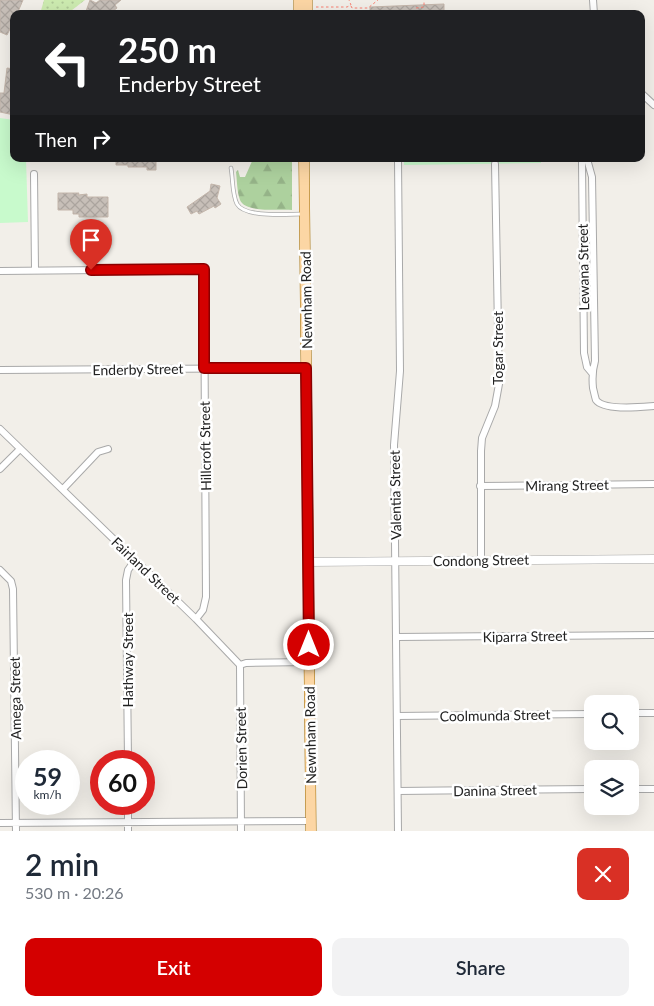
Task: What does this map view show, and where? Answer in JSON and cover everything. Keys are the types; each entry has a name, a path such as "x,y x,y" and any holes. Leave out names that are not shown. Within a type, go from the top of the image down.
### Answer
{"main road":[{"name":"Newnham Road","path":"304,162 311,826"}],"street":[{"name":"Valentia Street","path":"398,162 400,371 394,445 398,831"},
{"name":"Lewana Street","path":"582,162 584,352 586,367 592,373"},
{"name":"Lewana Street","path":"589,162 592,177 595,361 592,373 596,400 603,406 654,406"},
{"name":"Togar Street","path":"481,560 480,486 482,438 495,406 499,384 495,164"},
{"path":"0,271 35,270 34,174"},
{"name":"Hillcroft Street","path":"35,270 204,269 206,597 203,610 196,619"},
{"name":"Enderby Street","path":"0,370 306,368"},
{"name":"Fairland Street","path":"0,429 196,619 240,665"},
{"path":"0,469 20,449"},
{"path":"63,489 98,452 108,449"},
{"name":"Mirang Street","path":"480,486 654,484"},
{"name":"Condong Street","path":"308,562 654,559"},
{"name":"Hathway Street","path":"128,750 126,580 128,570 135,560"},
{"name":"Amega Street","path":"0,570 11,581 14,589 16,831"},
{"name":"Kiparra Street","path":"396,638 654,635"},
{"path":"240,665 246,663 309,662"},
{"name":"Dorien Street","path":"240,665 241,831"},
{"path":"639,713 654,713"},
{"name":"Coolmunda Street","path":"398,716 584,714"},
{"path":"639,789 654,788"},
{"name":"Danina Street","path":"398,791 584,789"},
{"path":"128,815 128,831"},
{"path":"0,823 241,822 311,826"}],"lane":[{"path":"231,168 236,201 243,210 252,213 305,214"}],"path":[{"path":"349,0 351,6"},
{"path":"309,7 347,8 351,6 352,8 368,8 378,0"},
{"path":"416,8 424,8 424,0"}],"green space":[{"path":"44,0 85,0 72,10 41,10"},
{"path":"0,118 10,119 10,162 26,162 28,222 0,223"},
{"path":"252,162 292,162 292,210 255,209 243,204 239,197 236,172 238,170 240,177 245,177"},
{"path":"404,162 541,162 541,163 404,165"}],"building":[{"path":"0,0 23,0 19,10 10,10 10,29 7,35 0,32"},
{"path":"90,0 96,3 100,0 121,0 115,5 117,8 114,10 86,10"},
{"path":"444,4 444,10 370,10 370,7"},
{"path":"7,68 10,68 10,114 0,112 0,93 4,93"},
{"path":"116,162 156,162 156,170 147,170 147,167 116,165"},
{"path":"211,184 220,186 217,198 221,204 199,214 197,211 191,214 187,207 210,191"},
{"path":"58,193 87,194 87,197 108,197 108,217 79,217 79,214 73,214 73,210 58,210"}],"route":[{"path":"91,270 204,269 204,368 306,368 309,645"}]}
